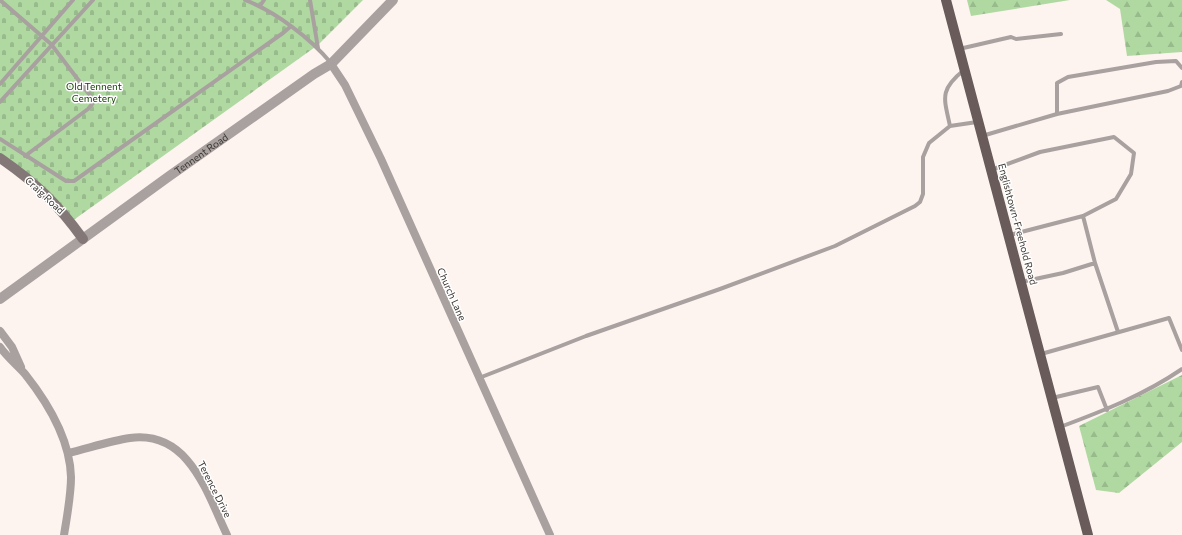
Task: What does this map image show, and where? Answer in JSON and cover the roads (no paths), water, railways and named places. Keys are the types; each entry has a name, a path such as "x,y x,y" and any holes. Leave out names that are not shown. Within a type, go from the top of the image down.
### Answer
{"main road":[{"name":"Englishtown-Freehold Road","path":"946,0 1088,535"},
{"name":"Craig Road","path":"0,158 20,172 55,202 84,239"}],"street":[{"name":"Tennent Road","path":"0,299 84,239 168,176 307,78 331,64 393,0"},
{"name":"Church Lane","path":"331,64 346,85 550,535"},
{"path":"0,331 12,347 24,373"},
{"path":"0,347 24,373 49,410 68,453 71,477 64,535"},
{"name":"Terence Drive","path":"68,453 130,438 149,438 166,443 181,452 194,467 227,535"}],"lane":[{"path":"0,0 52,44 92,98 93,103 88,109 25,156"},
{"path":"0,84 73,0"},
{"path":"0,102 93,0"},
{"path":"246,0 260,6 318,48 331,64"},
{"path":"260,6 264,0"},
{"path":"310,0 318,48"},
{"path":"0,139 66,181 74,181 277,38 290,27"},
{"path":"959,49 1011,37 1016,39 1061,34"},
{"path":"1057,114 1057,82 1068,77 1156,62 1176,61 1182,68"},
{"path":"950,126 945,100 947,86 964,70"},
{"path":"982,136 1057,114 1168,91 1181,86 1182,82"},
{"path":"479,378 586,336 720,289 835,246 915,206 920,202 923,194 923,157 929,143 950,126 978,122"},
{"path":"991,170 1040,152 1114,137 1134,153 1131,174 1116,199 1083,216 1009,235"},
{"path":"1083,216 1095,263 1118,332"},
{"path":"1021,282 1063,273 1095,263"},
{"path":"1040,354 1168,318 1182,350"},
{"path":"1060,428 1107,410 1162,383 1182,369"},
{"path":"1051,398 1098,387 1107,410"}],"park label":[{"name":"Old Tennent Cemetery","path":"94,92"}]}
